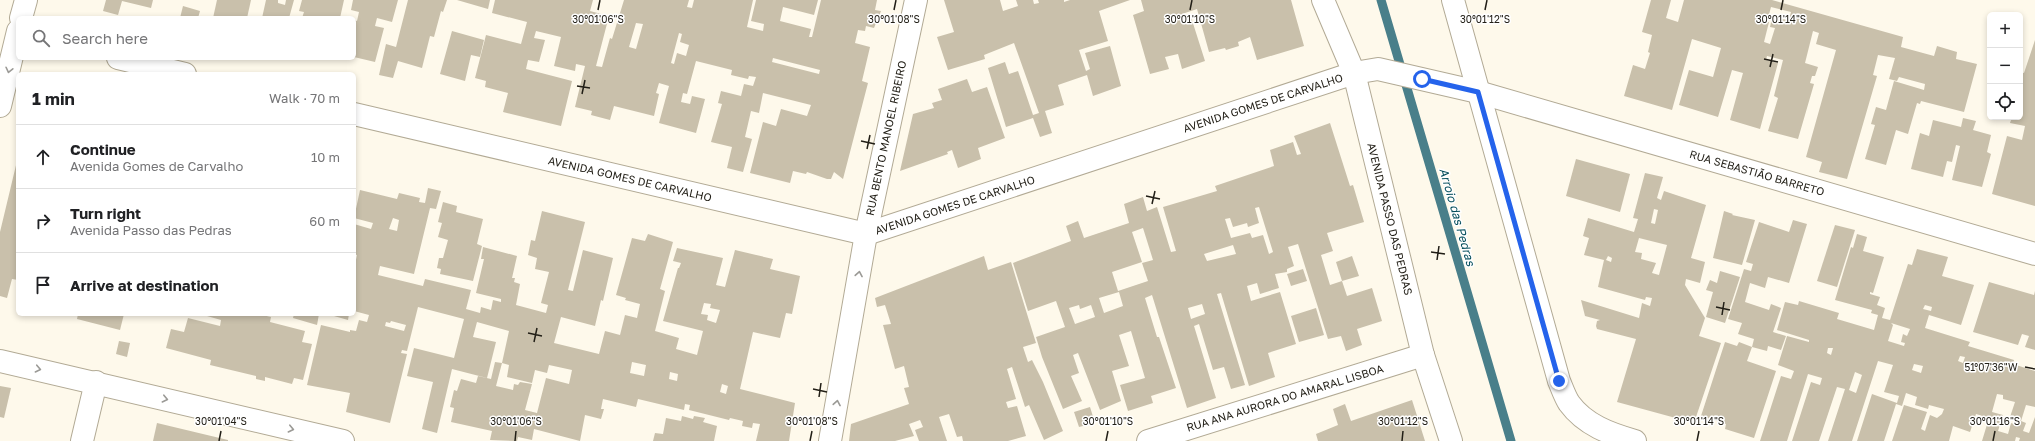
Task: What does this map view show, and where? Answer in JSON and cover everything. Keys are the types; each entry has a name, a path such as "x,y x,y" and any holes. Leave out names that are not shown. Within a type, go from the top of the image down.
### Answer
{"street":[{"path":"20,16 26,0"},
{"name":"RUA BENTO MANOEL RIBEIRO","path":"830,441 866,234 916,0"},
{"name":"AVENIDA PASSO DAS PEDRAS","path":"1323,0 1354,73 1423,355 1451,441"},
{"path":"1453,0 1559,381 1569,403 1582,417 1607,433 1635,441"},
{"path":"0,106 15,29"},
{"path":"126,60 177,72"},
{"name":"AVENIDA GOMES DE CARVALHO","path":"356,114 866,234 1354,73 1378,69 1478,92"},
{"name":"RUA SEBASTIÃO BARRETO","path":"1478,92 2035,254"},
{"name":"RUA ANA AURORA DO AMARAL LISBOA","path":"1148,441 1423,355"},
{"path":"0,361 96,382 344,441"},
{"path":"82,441 96,382"}],"building":[{"path":"106,0 153,0 151,8 122,1 118,15 103,11"},
{"path":"217,0 251,0 247,16 213,16"},
{"path":"266,0 278,0 278,3 285,5 286,0 294,0 290,16 262,16"},
{"path":"302,0 344,0 340,16 303,16 304,12 299,11"},
{"path":"353,0 398,0 392,22 377,18 375,26 384,28 375,62 356,57 356,21 359,12 351,10"},
{"path":"408,0 447,0 443,12 441,11 434,37 430,36 422,68 398,61 393,78 379,75 386,44 396,47"},
{"path":"457,0 490,0 488,9"},
{"path":"495,0 593,0 590,11 609,16 596,66 602,67 610,38 612,39 624,0 689,0 687,7 692,8 694,0 753,0 747,27 763,31 764,24 751,21 756,0 818,0 814,15 783,7 780,21 811,29 809,37 812,37 821,0 877,0 875,10 881,11 874,28 866,26 865,31 858,30 855,43 870,47 862,81 868,83 843,179 834,172 831,179 827,179 807,172 806,174 793,171 790,183 750,173 763,122 776,126 781,109 807,116 811,105 763,93 759,113 751,111 745,137 752,139 743,172 727,168 732,147 711,142 722,104 718,103 721,91 741,96 744,84 753,86 756,77 749,76 748,79 731,75 732,70 696,61 687,94 683,93 681,102 690,104 692,96 705,99 696,133 659,123 669,86 659,83 656,93 659,94 654,116 614,106 610,120 591,115 592,111 575,107 585,66 576,64 575,71 554,66 561,37 536,31 534,38 545,40 539,62 528,60 526,69 572,81 561,126 503,112 508,93 485,87 486,81 475,78 486,35 521,44 527,22 492,13","holes":["636,23 643,24 636,49 629,47","679,33 682,34 680,42 689,45 686,56 677,53 674,64 671,63","773,58 820,70 819,74 772,62"]},
{"path":"944,0 1000,0 1003,11 1018,6 1016,0 1033,0 1034,4 1039,3 1038,0 1064,0 1064,2 1070,0 1130,0 1099,11 1108,41 1079,50 1086,71 1090,69 1085,53 1110,46 1121,86 1093,96 1087,75 1058,85 1064,105 1045,111 1052,133 1040,137 1033,118 1006,127 988,68 1005,62 1009,74 1018,71 1033,115 1039,113 1014,43 984,55 985,59 948,70 937,37 954,32"},
{"path":"1141,0 1291,0 1304,46 1257,60 1250,37 1238,42 1239,46 1226,50 1225,48 1209,52 1197,9 1182,14 1183,19 1191,17 1205,61 1182,69 1178,54 1165,57 1169,69 1150,74 1133,15 1144,11"},
{"path":"1651,0 1671,0 1666,18 1678,22 1684,0 1772,0 1903,37 1901,47 1934,56 1937,46 1957,52 1956,59 1977,64 1964,112 1921,101 1920,104 1917,103 1908,134 1896,130 1886,165 1865,159 1875,125 1871,124 1876,107 1886,110 1894,81 1924,90 1925,84 1899,77 1897,81 1889,79 1895,58 1878,55 1873,75 1877,76 1847,179 1819,172 1822,162 1806,157 1836,50 1816,44 1819,33 1813,31 1805,63 1818,67 1815,76 1812,76 1810,83 1814,84 1798,139 1768,131 1778,98 1774,96 1783,60 1767,56 1766,60 1778,63 1760,129 1730,120 1743,73 1732,70 1718,117 1679,105 1689,70 1713,77 1721,48 1692,39 1672,110 1624,96 1633,65 1645,69 1650,53 1648,52 1652,35 1642,32","holes":["1771,7 1791,12 1789,20 1772,18 1770,27 1775,28 1770,44 1764,42"]},
{"path":"183,6 200,11 199,16 180,16"},
{"path":"452,31 484,40 480,57 471,55 465,81 440,74"},
{"path":"2035,40 2035,206 1992,194 2007,136 2022,140 2025,126 2010,123 2011,120 2023,120 2024,73"},
{"path":"967,79 972,92 987,87 1005,138 978,148 981,159 958,168 952,150 947,152 948,154 900,171 913,114 934,108 932,103 942,100 938,89"},
{"path":"1963,118 1976,121 1973,130 1991,135 1987,152 1991,154 1982,187 1952,180 1960,146 1956,145 1952,162 1947,161 1943,177 1911,169 1920,133 1929,136 1933,120 1961,127"},
{"path":"1330,123 1350,186 1353,185 1364,222 1327,233 1333,251 1321,255 1330,285 1342,281 1347,296 1372,288 1382,321 1357,329 1362,345 1346,351 1341,336 1328,339 1298,244 1288,247 1294,266 1287,269 1287,272 1275,274 1279,288 1260,294 1257,283 1247,286 1251,301 1280,292 1296,344 1268,353 1275,377 1249,386 1221,293 1217,294 1245,385 1231,389 1224,367 1213,370 1199,324 1194,326 1216,398 1187,408 1152,295 1145,298 1157,337 1159,337 1176,388 1151,396 1153,403 1128,411 1120,385 1145,378 1131,331 1119,335 1129,366 1112,371 1121,401 1100,410 1078,353 1073,355 1079,373 1071,376 1082,401 1063,409 1042,357 1036,337 1065,327 1056,301 1028,311 1013,263 1071,241 1066,226 1078,221 1084,238 1129,223 1124,204 1143,197 1147,211 1157,207 1171,252 1176,251 1163,207 1217,191 1215,186 1274,166 1270,150 1293,142 1297,155 1301,154 1294,136","holes":["1259,207 1273,252 1269,254 1263,235 1252,238 1250,233 1231,238 1225,219 1230,218 1233,227 1247,223 1248,227 1259,223 1255,208","1143,228 1153,260 1142,263 1148,281 1118,291 1112,272 1142,262 1132,232","1233,245 1236,254 1207,261 1204,254","1119,292 1123,306 1104,313 1099,298","1202,304 1205,314 1191,319 1188,308","1079,305 1080,309 1091,305 1095,317 1075,324 1069,308"]},
{"path":"1576,159 1630,174 1620,212 1566,196"},
{"path":"16,165 16,280 12,279 7,298 0,296 0,232"},
{"path":"1645,173 1663,177 1657,198 1661,200 1664,191 1706,205 1691,258 1705,262 1700,283 1686,279 1685,285 1705,318 1699,336 1721,343 1694,423 1617,402 1636,339 1597,329 1597,321 1600,320 1585,316 1581,300 1639,318 1642,303 1650,306 1652,298 1646,297 1645,300 1598,287 1604,260 1584,255 1589,238 1583,236 1588,218 1634,232 1638,219 1633,218","holes":["1654,209 1658,210 1655,224 1651,223","1639,238 1667,245 1659,275 1652,273 1656,263 1641,259 1642,253 1635,252","1608,256 1612,258 1611,262 1606,260"]},
{"path":"428,188 441,191 436,209 430,208 414,274 380,266 378,275 423,286 425,279 471,290 466,309 480,313 481,307 491,310 493,300 501,302 501,299 476,293 484,259 481,259 483,247 517,256 512,278 515,278 514,282 520,284 516,305 546,313 548,305 541,303 549,272 535,269 537,258 528,255 531,240 535,241 542,211 585,222 568,290 573,291 583,250 613,258 603,301 601,300 595,326 561,317 554,343 599,354 605,331 620,335 625,315 637,318 640,304 625,300 626,298 616,295 632,238 645,241 648,234 673,242 660,289 665,291 655,331 679,338 676,349 697,355 703,331 663,321 678,268 681,263 673,261 677,248 723,258 716,285 725,287 735,250 773,259 770,269 800,276 792,314 786,313 780,338 753,332 740,389 795,403 789,441 756,441 760,424 753,423 752,428 742,426 743,421 730,418 729,420 689,410 690,405 685,404 684,410 638,399 636,407 603,399 601,409 604,409 601,419 585,415 580,441 534,429 532,440 518,437 517,441 490,440 492,431 451,422 454,408 450,407 454,390 457,391 461,379 476,383 478,376 491,379 495,362 502,363 509,331 477,322 473,337 496,342 487,378 452,369 437,433 422,429 433,382 407,376 414,348 454,358 464,319 418,307 407,351 402,350 401,353 407,354 390,423 346,412 350,393 307,385 321,325 350,332 350,330 356,331 359,320 367,322 369,315 356,312 356,225 371,229 373,223 356,219 356,209 360,190 397,199 399,193 420,198 419,202 425,203","holes":["393,218 399,220 397,231 389,229","704,303 711,304 710,308 720,310 716,323 707,320 708,315 701,314","391,321 406,325 404,331 385,326 386,322 390,323","632,362 646,365 644,376 630,373","502,363 509,365 507,377 532,383 535,370 547,373 549,365 572,370 569,384 546,378 537,413 525,410 532,384 520,382 518,385 514,384 513,390 496,386","670,372 678,374 677,381 669,379","722,384 728,386 726,394 720,392"]},
{"path":"443,202 457,206 456,212 483,219 477,244 482,246 473,281 440,274 441,269 437,268 439,258 443,258 448,240 438,237 442,223 438,222"},
{"path":"1724,211 1733,214 1732,215 1755,220 1742,265 1713,258"},
{"path":"1793,220 1807,224 1789,283 1768,277 1765,288 1750,283 1745,302 1769,310 1771,304 1781,308 1773,332 1786,336 1781,350 1768,346 1767,351 1752,347 1754,339 1738,334 1742,323 1728,319 1744,269 1751,271 1753,264 1746,262 1759,222 1789,232"},
{"path":"1835,225 1855,230 1837,287 1817,281"},
{"path":"1857,234 1867,237 1863,251 1884,257 1873,293 1870,292 1870,294 1880,297 1877,305 1885,308 1882,318 1890,320 1908,264 1912,265 1917,249 1948,257 1942,276 1974,285 1961,325 1929,315 1925,328 1970,342 1968,346 2014,360 2013,364 2035,371 2035,407 2026,405 2021,421 2026,423 2023,431 2029,433 2035,417 2035,441 2019,441 2020,438 2016,437 2015,441 1982,441 1989,418 1976,414 1970,432 1953,426 1949,441 1892,441 1904,405 1927,412 1921,429 1925,431 1930,415 1937,418 1942,414 1944,409 1929,405 1928,409 1915,405 1917,397 1906,393 1902,406 1896,404 1884,441 1857,441 1872,394 1897,403 1899,396 1884,392 1893,365 1878,361 1852,441 1828,441 1845,389 1837,387 1819,441 1792,441 1811,382 1820,385 1822,378 1808,374 1787,441 1760,441 1781,376 1791,379 1794,371 1778,365 1787,336 1809,342 1809,340 1777,330 1785,302 1798,305 1799,301 1839,313 1837,319 1874,330 1878,315 1871,313 1872,310 1835,300 1851,247 1853,248","holes":["1925,305 1932,307 1931,311 1923,309","1891,323 1910,329 1907,336 1903,334 1901,342 1905,343 1904,346 1888,341 1893,325","1828,348 1833,348 1831,355 1827,353","1960,356 1965,357 1963,363 1958,361","1914,364 1923,366 1921,373 1912,370","1855,372 1862,375 1856,393 1849,390","1997,394 2003,395 2003,399 2015,402 2010,417 2021,421 2019,426 2011,423 2008,434 1998,431 2003,415 1992,412"]},
{"path":"984,256 988,270 1011,262 1036,343 1023,347 1028,362 1032,360 1043,382 1063,431 1044,440 1029,405 1025,407 1012,367 1007,369 1016,399 1006,402 1008,408 1017,406 1026,436 1008,441 963,441 962,436 957,437 949,414 939,417 947,441 919,441 915,430 923,427 920,420 909,424 914,436 895,441 849,441 851,424 909,404 904,388 909,387 904,366 895,369 883,325 891,324 885,305 877,307 875,298"},
{"path":"1352,256 1359,276 1342,281 1336,262"},
{"path":"1303,269 1307,281 1291,286 1287,274"},
{"path":"1720,271 1740,277 1725,323 1706,317 1713,292 1706,290 1710,280 1717,283"},
{"path":"1989,282 2034,295 2035,291 2035,350 2025,347 2029,336 2022,334 2018,345 1973,332"},
{"path":"1316,308 1324,335 1299,342 1291,316"},
{"path":"78,316 124,316 120,330 77,319"},
{"path":"207,316 267,316 271,317 270,322 305,331 302,342 312,344 303,380 294,378 292,384 265,377 265,381 256,379 256,376 210,365 211,360 166,348 171,329 184,332 188,318 220,326 221,320"},
{"path":"294,316 319,316 317,325 293,318"},
{"path":"334,316 349,316 348,320"},
{"path":"119,341 130,343 127,357 116,354"},
{"path":"1725,342 1737,346 1739,342 1752,347 1747,361 1776,371 1754,438 1725,429 1726,424 1701,416"},
{"path":"0,386 11,388 4,418 0,417"},
{"path":"1412,400 1425,441 1318,441 1316,434 1338,425 1333,409 1345,404 1351,421"},
{"path":"1090,407 1095,423 1079,427 1074,412"},
{"path":"682,416 693,419 694,416 705,418 703,422 717,426 714,441 653,441 655,433 663,434 666,418 681,421"},
{"path":"157,423 228,440 228,441 153,441"}],"waterway":[{"name":"Arroio das Pedras","path":"1381,0 1511,441"}],"route":[{"path":"1422,79 1478,92 1559,381"}]}
